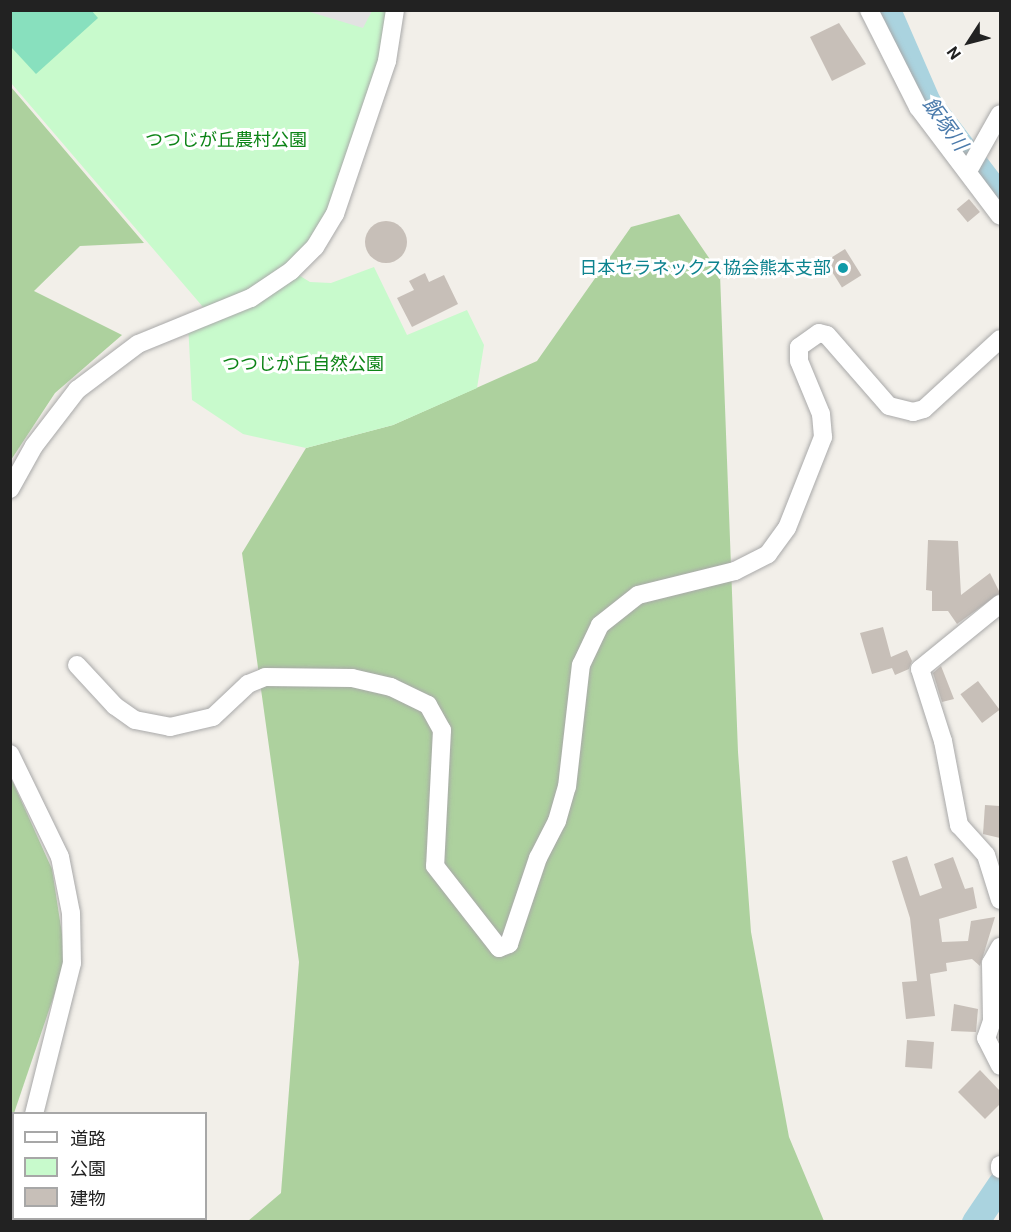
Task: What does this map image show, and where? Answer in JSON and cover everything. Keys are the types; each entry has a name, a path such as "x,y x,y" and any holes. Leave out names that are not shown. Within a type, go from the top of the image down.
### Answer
{"street":[{"path":"10,489 34,446 77,390 138,344 251,298 291,271 315,247 335,214 387,60 395,10"},
{"path":"869,10 918,107 1000,216"},
{"path":"968,171 1000,114"},
{"path":"77,665 115,706 135,720 170,727 213,717 248,684 265,677 352,678 391,687 428,705 442,730 435,866 499,948 509,944 538,858 559,813 567,787 581,665 600,625 638,596 735,571 768,554 787,528 823,437 821,414 799,361 799,347 819,333 827,336 889,406 913,412 924,410 1000,339"},
{"path":"1000,604 920,669 943,741 959,825 986,855 1000,900"},
{"path":"10,754 60,857 71,913 72,963 34,1112"},
{"path":"1000,947 991,963 992,1021 986,1038 1000,1066"}],"green space":[{"path":"11,10 92,11 98,18 36,74 11,47"},
{"name":"つつじが丘農村公園","path":"11,11 395,11 335,214 292,271 310,282 331,283 374,267 407,335 467,310 484,345 477,388 393,425 306,448 243,434 192,400 188,323 209,314 11,83"},
{"path":"11,87 144,243 80,246 34,291 122,335 55,393 11,460"},
{"path":"679,214 720,274 738,752 751,932 789,1137 824,1221 248,1221 281,1193 299,962 242,553 306,448 393,425 537,361 631,227"},
{"path":"11,778 52,869 66,960 14,1112 12,1112 11,1122"}],"shaded area":[{"path":"307,11 372,11 363,28"}],"building":[{"path":"839,23 866,64 832,81 810,37"},
{"path":"969,199 980,212 968,222 957,209"},
{"path":"386,221 394,222 401,227 406,234 406,250 401,257 394,262 386,263 378,262 371,257 366,250 365,242 366,234 371,227 378,222"},
{"name":"日本セラネックス協会熊本支部","path":"845,249 861,275 842,287 825,261"},
{"path":"425,273 429,282 444,275 458,304 412,327 397,298 414,290 409,281"},
{"path":"928,540 958,541 961,595 990,573 1000,593 957,624 948,611 932,611 932,591 926,590"},
{"path":"883,627 891,657 907,650 912,661 909,669 895,675 892,668 872,674 860,633"},
{"path":"941,666 954,699 942,702 933,673"},
{"path":"978,681 1000,710 982,723 960,694"},
{"path":"985,805 1000,806 1000,838 983,834"},
{"path":"907,856 920,896 942,888 934,864 953,857 965,889 973,887 977,908 939,919 942,942 968,941 971,921 995,917 980,966 972,959 946,963 947,971 930,974 935,1016 906,1019 902,982 917,981 910,918 892,861"},
{"path":"954,1004 978,1009 976,1032 951,1031"},
{"path":"907,1040 934,1042 932,1069 905,1067"},
{"path":"980,1070 1000,1091 1000,1104 985,1119 958,1092"}],"waterway":[{"name":"飯塚川","path":"887,10 927,102 1000,197"},
{"name":"飯塚川","path":"975,1222 1000,1185"}],"place":[{"name":"日本セラネックス協会熊本支部","path":"843,268"}],"park label":[{"name":"つつじが丘自然公園","path":"303,364"}]}
